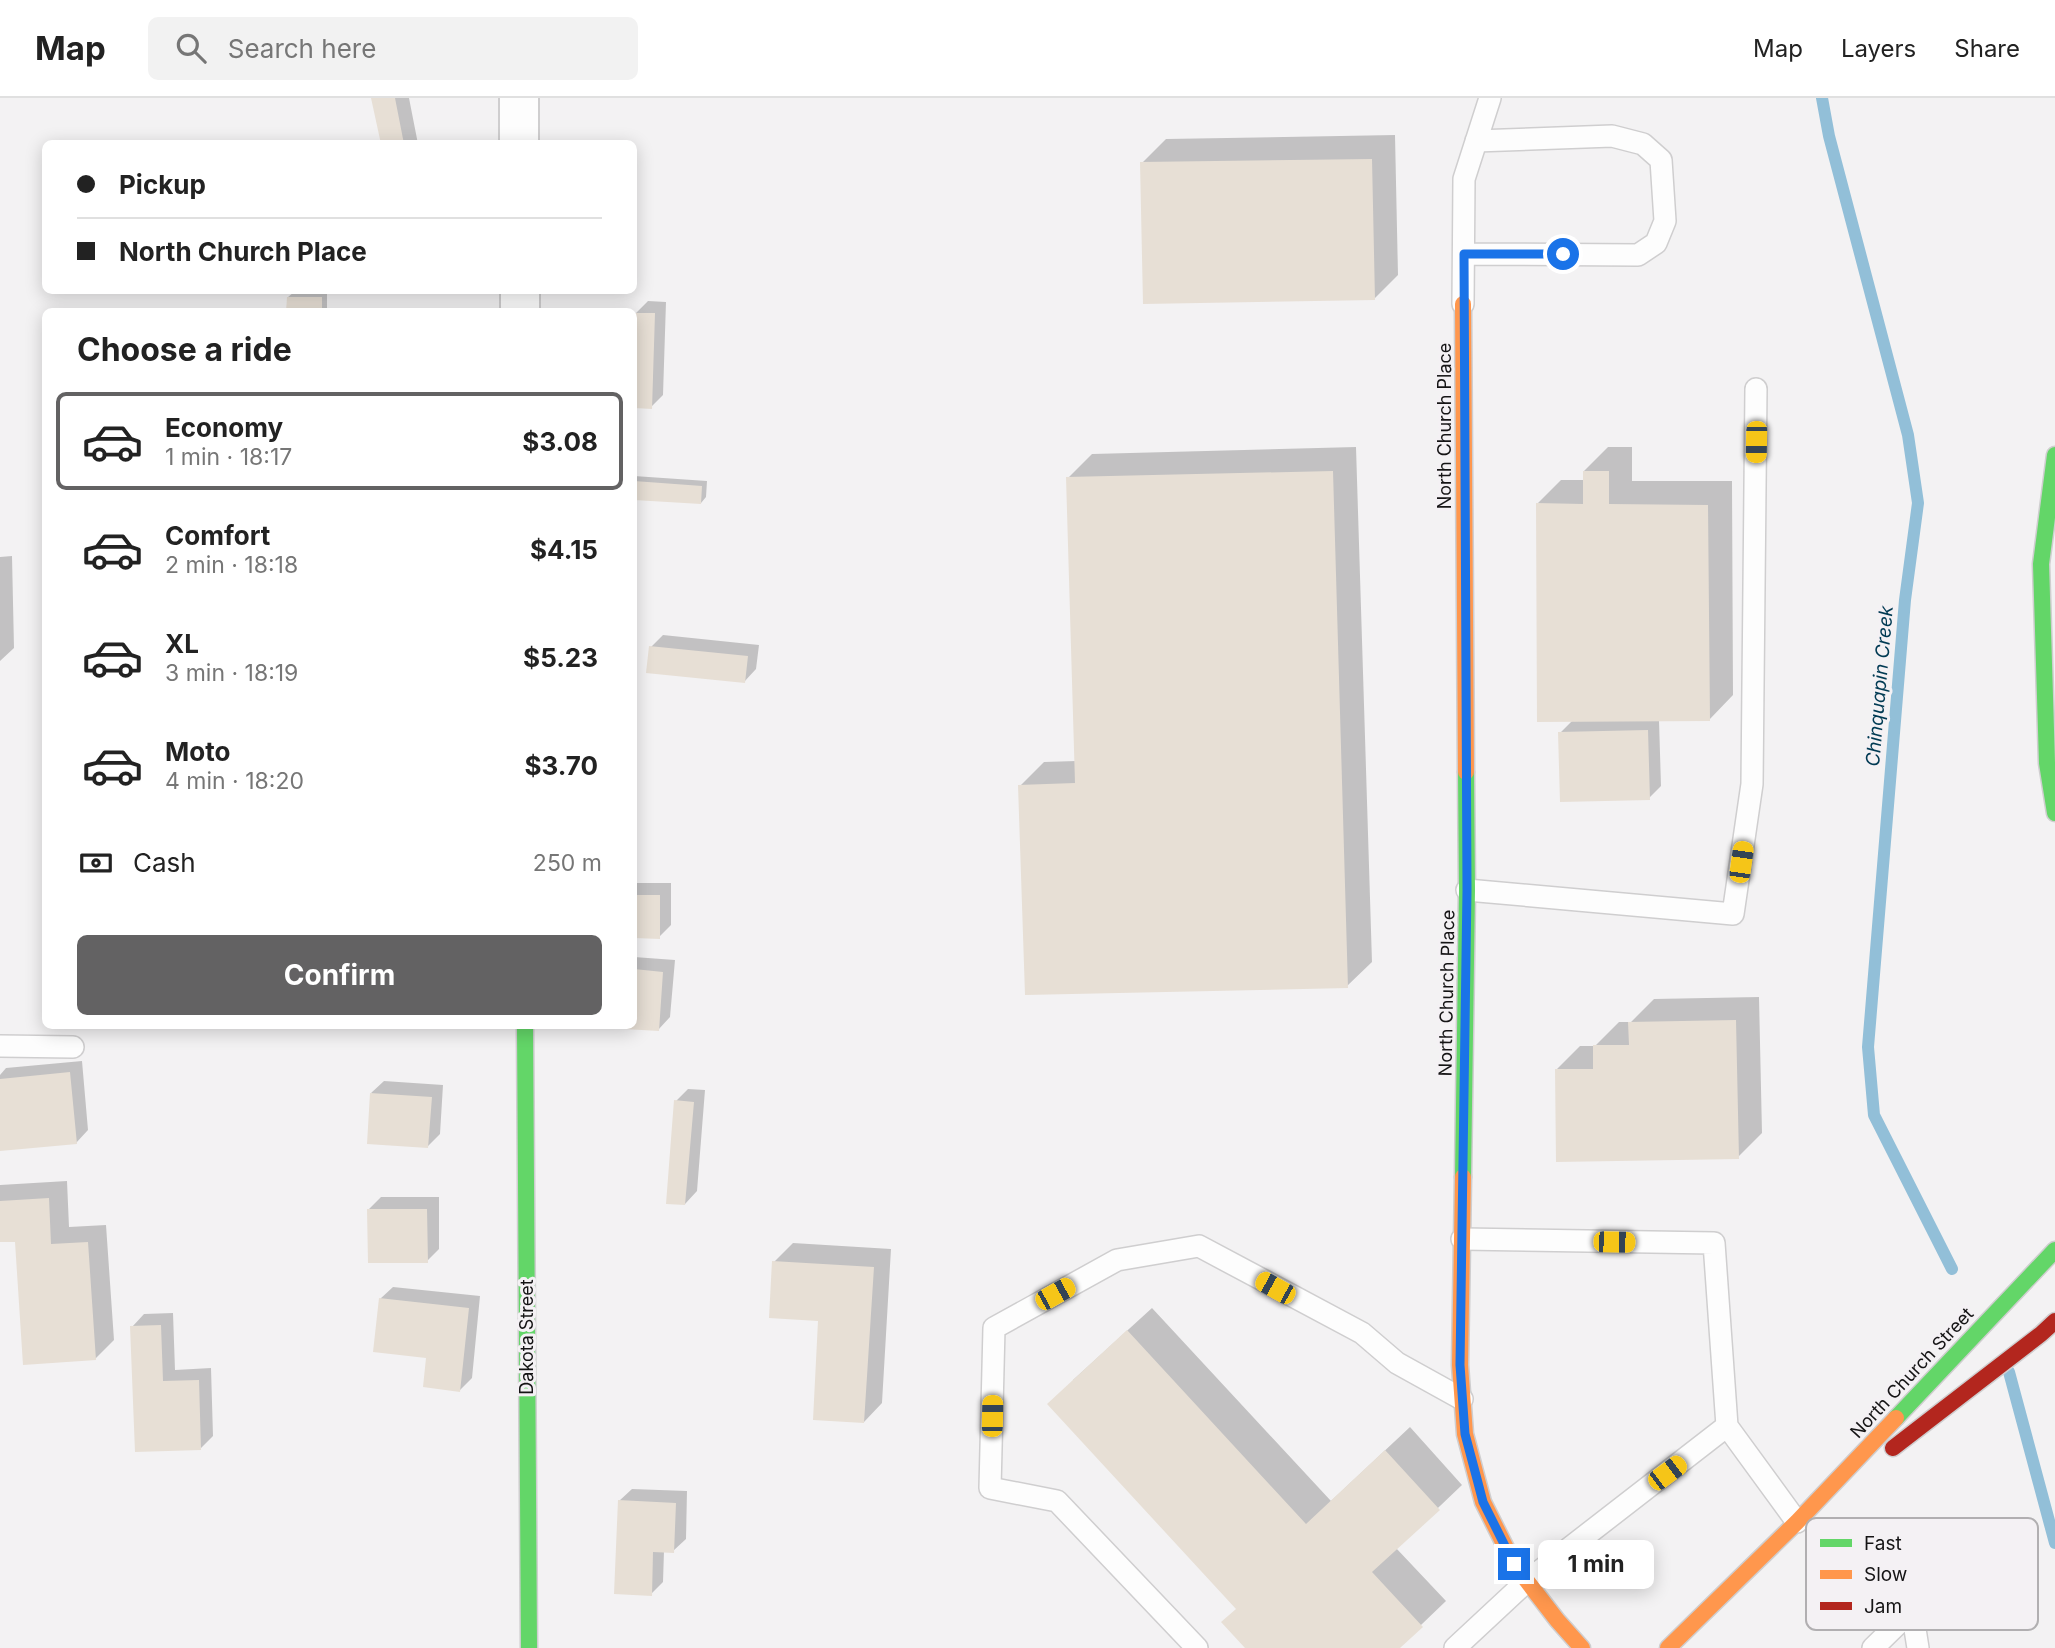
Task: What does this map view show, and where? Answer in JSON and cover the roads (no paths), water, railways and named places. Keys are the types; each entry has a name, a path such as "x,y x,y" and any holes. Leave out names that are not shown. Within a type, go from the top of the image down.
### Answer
{"main road":[{"name":"North Church Place","path":"1463,304 1467,890 1460,1365 1465,1434 1483,1502 1514,1564 1556,1620 1582,1648"},
{"path":"2055,456 2041,564 2047,763 2055,813"},
{"name":"Dakota Street","path":"524,1029 529,1648"},
{"name":"North Church Street","path":"1668,1648 1797,1522 2055,1250"},
{"name":"North Church Street","path":"1797,1522 2055,1321"}],"street":[{"path":"519,98 519,140"}],"lane":[{"path":"1463,304 1464,179 1490,98"},
{"path":"1464,254 1638,254 1656,243 1665,221 1661,160 1643,144 1612,136 1476,141"},
{"path":"1467,890 1733,914 1752,784 1756,389"},
{"path":"0,1046 73,1047"},
{"path":"1462,1239 1714,1243 1727,1426 1797,1522"},
{"path":"1197,1648 1058,1501 990,1488 994,1328 1117,1260 1199,1246 1362,1333 1397,1363 1462,1399"},
{"path":"1455,1648 1527,1581 1727,1426"},
{"path":"1872,1648 1891,1630"},
{"path":"1915,1630 1918,1648"}],"waterway":[{"name":"Chinquapin Creek","path":"1822,98 1829,136 1908,435 1918,503 1905,600 1868,1047 1874,1115 1952,1269"},
{"name":"Chinquapin Creek","path":"2009,1372 2055,1543"}]}
